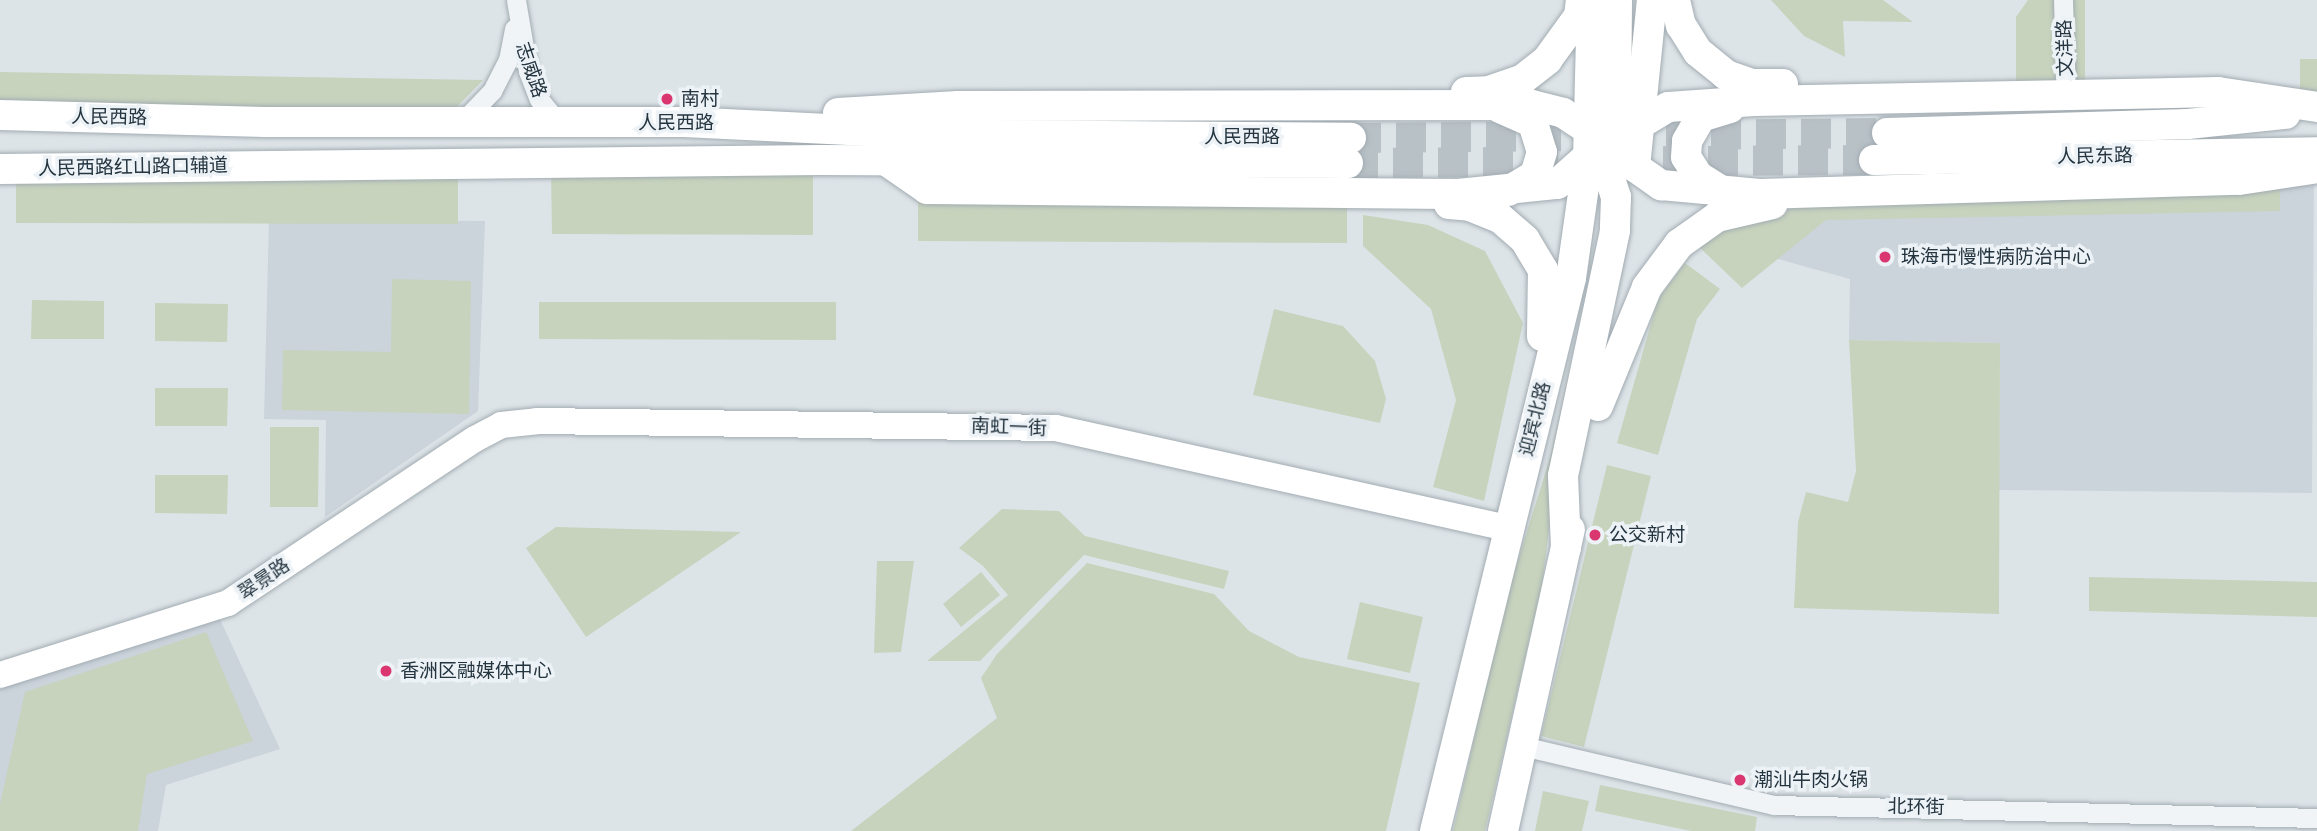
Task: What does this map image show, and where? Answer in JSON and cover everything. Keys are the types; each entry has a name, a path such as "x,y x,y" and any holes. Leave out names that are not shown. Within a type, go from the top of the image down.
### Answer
{"main road":[{"path":"1229,106 1345,94 1489,91 1523,79 1558,50 1579,16 1581,0"},
{"path":"1566,548 1563,476 1615,232 1616,197 1612,145 1592,0"},
{"path":"1503,831 1621,293 1612,145 1617,0"},
{"path":"1612,145 1646,76 1652,0"},
{"path":"1675,0 1681,25 1698,52 1739,80 1752,84 1892,84 1960,98"},
{"path":"885,160 928,189 1345,193 1507,191 1556,184 1668,107 1754,101 2218,92 2317,109"},
{"path":"1723,192 1698,176 1686,157 1687,141 1701,117 1754,101"},
{"path":"684,122 958,106 1532,105 1563,113 1612,145 1661,185 1723,192 1860,191 2239,180 2317,168"},
{"path":"1497,106 1533,123 1542,152 1535,175 1507,191"},
{"name":"人民东路","path":"2317,109 2188,124 1880,147 2317,152"},
{"name":"人民西路","path":"0,115 461,123 684,122 1350,150 885,160 265,163"},
{"name":"迎宾北路","path":"1435,831 1571,278 1584,203 1612,145"},
{"name":"人民西路红山路口辅道","path":"0,169 265,163"},
{"path":"1598,406 1647,287 1679,244 1717,217 1860,191"},
{"path":"1345,193 1471,206 1500,218 1525,240 1544,270 1546,305 1531,437"},
{"name":"南虹一街","path":"501,425 562,421 1056,428 1508,528"},
{"name":"翠景路","path":"0,675 228,603 501,425"}],"street":[{"name":"文洋路","path":"2063,0 2066,96"},
{"name":"志威路","path":"461,123 492,91 508,60 516,6"},
{"name":"志威路","path":"516,6 528,71 539,99 559,124"},
{"name":"北环街","path":"1522,746 1774,805 2317,818"}],"shaded area":[{"path":"2314,169 2312,493 1999,490 2000,343 1849,340 1850,279 1692,235 1766,205"},
{"path":"269,220 485,221 478,411 325,517 326,420 264,419"},
{"path":"218,615 280,749 166,785 158,831 0,831 0,688"}],"green space":[{"path":"1771,0 1883,0 1913,22 1843,21 1845,57 1804,36"},
{"path":"2028,0 2085,0 2085,80 2016,81 2016,17"},
{"path":"2300,59 2317,59 2317,94 2300,95"},
{"path":"0,72 483,80 449,115 0,111"},
{"path":"16,172 458,174 458,224 16,223"},
{"path":"551,172 813,172 813,235 552,234"},
{"path":"2280,187 2280,211 1826,220 1742,288 1695,243 1748,218 1824,202"},
{"path":"918,197 1347,199 1347,243 918,241"},
{"path":"1363,215 1428,225 1485,251 1523,323 1484,501 1433,487 1456,400 1431,309 1363,246"},
{"path":"1685,263 1720,289 1697,319 1658,455 1617,443 1658,299"},
{"path":"392,279 471,281 469,414 282,410 283,350 391,352"},
{"path":"1588,292 1558,457 1542,586 1485,831 1453,831 1505,601 1550,458"},
{"path":"32,300 104,301 104,339 31,339"},
{"path":"539,302 836,302 836,340 539,339"},
{"path":"155,303 228,304 227,342 155,341"},
{"path":"1274,309 1343,326 1375,361 1386,399 1380,423 1253,395"},
{"path":"1849,340 2000,343 1999,614 1794,608 1798,522 1806,492 1848,502 1856,471"},
{"path":"155,388 228,388 227,426 155,426"},
{"path":"270,427 319,427 318,507 270,507"},
{"path":"1607,465 1651,476 1584,747 1541,736"},
{"path":"155,475 228,475 227,514 155,513"},
{"path":"1002,509 1059,511 1085,536 1229,571 1224,589 1084,555 980,661 927,661 1008,595 983,566 959,548"},
{"path":"556,527 741,532 586,637 526,548"},
{"path":"877,561 914,561 901,652 874,653"},
{"path":"1087,563 1214,594 1249,631 1299,657 1420,683 1386,831 851,831 997,718 981,678 997,654"},
{"path":"981,572 1000,595 961,627 943,604"},
{"path":"2089,577 2317,582 2317,617 2089,611"},
{"path":"1360,602 1423,617 1410,673 1347,659"},
{"path":"206,632 253,741 147,774 138,831 0,831 0,804 25,692"},
{"path":"1600,785 1757,817 1755,831 1691,831 1595,811"},
{"path":"1543,791 1589,801 1582,831 1535,831"}],"tunnel":[{"path":"1351,138 1887,133"},
{"path":"1348,163 1874,160"}],"place":[{"name":"南村","path":"667,99"},
{"name":"珠海市慢性病防治中心","path":"1885,257"},
{"name":"公交新村","path":"1595,535"},
{"name":"香洲区融媒体中心","path":"386,671"},
{"name":"潮汕牛肉火锅","path":"1740,780"}]}
